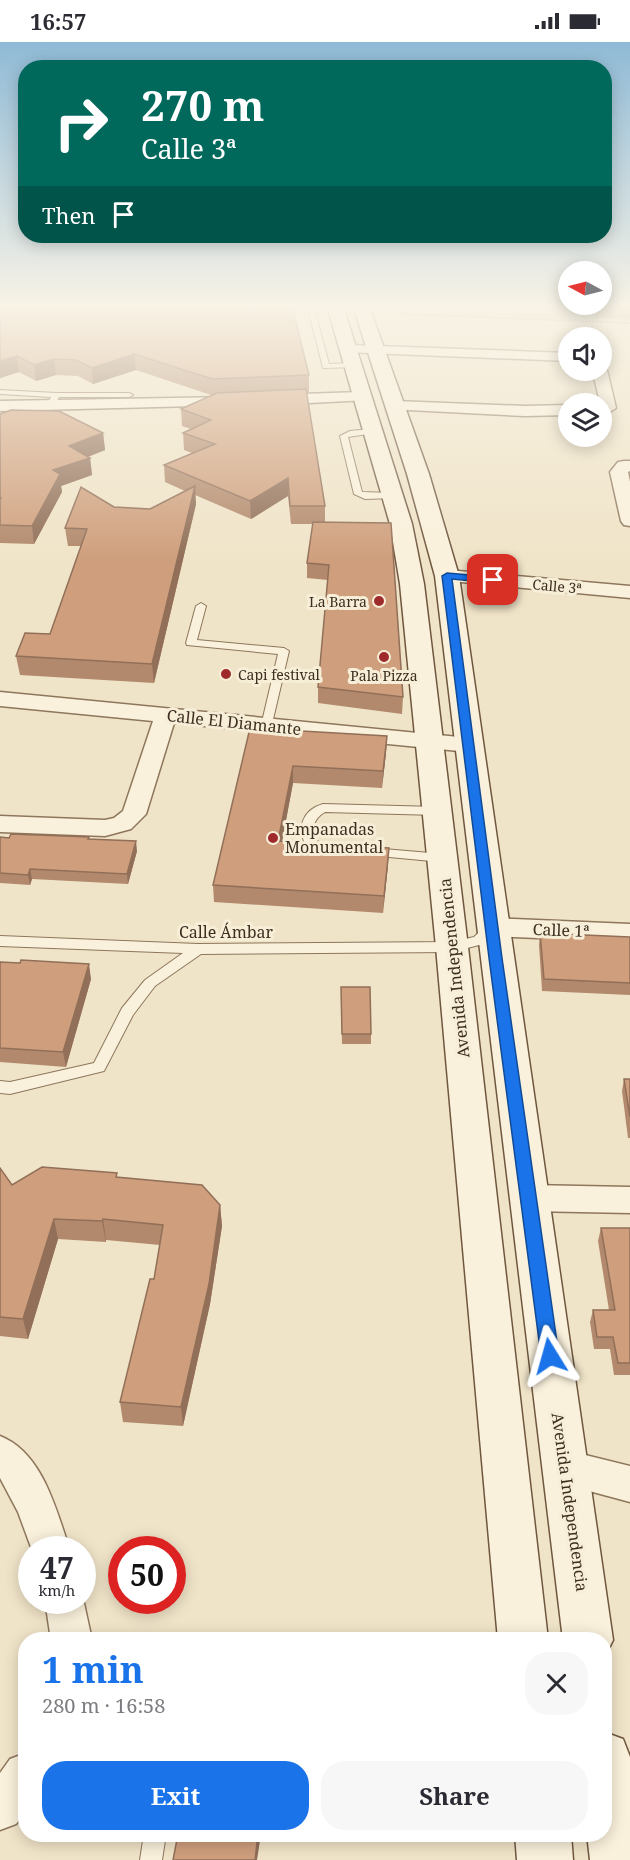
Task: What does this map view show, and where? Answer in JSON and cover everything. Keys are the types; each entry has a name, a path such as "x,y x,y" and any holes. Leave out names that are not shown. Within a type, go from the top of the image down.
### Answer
{"main road":[{"name":"Avenida Independencia","path":"361,391 392,496 412,584 452,947 522,1632"},
{"name":"Avenida Independencia","path":"385,391 395,406 437,534 447,576 587,1632"},
{"path":"612,1816 618,1860"},
{"path":"544,1842 545,1860"}],"street":[{"path":"0,406 53,400 250,401 361,397"},
{"path":"395,406 558,410"},
{"path":"627,466 620,472 630,521"},
{"name":"Calle 3ª","path":"447,576 630,592"},
{"name":"Calle El Diamante","path":"0,699 469,745"},
{"path":"0,824 105,828 122,824 134,814 166,714"},
{"name":"Calle 1ª","path":"492,927 630,933"},
{"path":"529,1198 630,1200"},
{"path":"0,1454 15,1467 35,1506 46,1536"},
{"path":"565,1468 630,1484"},
{"path":"67,1614 71,1632"},
{"path":"0,1808 18,1785"}],"lane":[{"path":"0,392 53,400 129,394"},
{"path":"201,606 191,643 284,651 267,726"},
{"path":"340,849 311,844 308,838 308,821 315,811 323,808 437,811"},
{"path":"363,851 442,858"},
{"name":"Calle Ámbar","path":"0,941 198,949 452,947 478,941 492,927"},
{"path":"0,1087 10,1088 99,1067 127,1012 150,983 198,949"},
{"path":"151,1860 154,1842"}],"building":[{"path":"306,391 325,506 290,506 288,478 250,501 164,465 215,444 183,433 211,420 181,409 217,393"},
{"path":"11,410 59,411 103,433 69,446 90,458 53,470 60,474 32,526 0,525 0,414"},
{"path":"195,486 152,664 16,656 25,633 50,634 87,529 65,528 81,487 114,507 150,509"},
{"path":"313,522 391,523 403,697 318,687 329,565 307,563"},
{"path":"250,728 387,736 383,771 293,766 278,841 389,848 384,896 213,885"},
{"path":"11,834 136,841 127,874 30,869 28,875 0,873 0,837 9,838"},
{"path":"540,933 630,937 630,983 544,979"},
{"path":"21,960 89,964 63,1052 0,1048 0,962 20,963"},
{"path":"341,987 370,987 371,1034 342,1034"},
{"path":"624,1079 630,1079 630,1117"},
{"path":"42,1167 117,1173 116,1177 202,1185 220,1205 209,1284 181,1407 120,1402 150,1279 154,1279 163,1225 103,1219 102,1221 54,1219 23,1319 0,1317 0,1168 12,1185"},
{"path":"601,1228 630,1228 630,1363 618,1363 613,1337 597,1337 593,1310 615,1310"},
{"path":"176,1842 257,1842 255,1860 173,1860"}],"place":[{"name":"La Barra","path":"379,601"},
{"name":"Pala Pizza","path":"384,657"},
{"name":"Capi festival","path":"226,674"},
{"name":"Empanadas Monumental","path":"273,838"}],"route":[{"path":"493,580 447,576 550,1356"}]}
